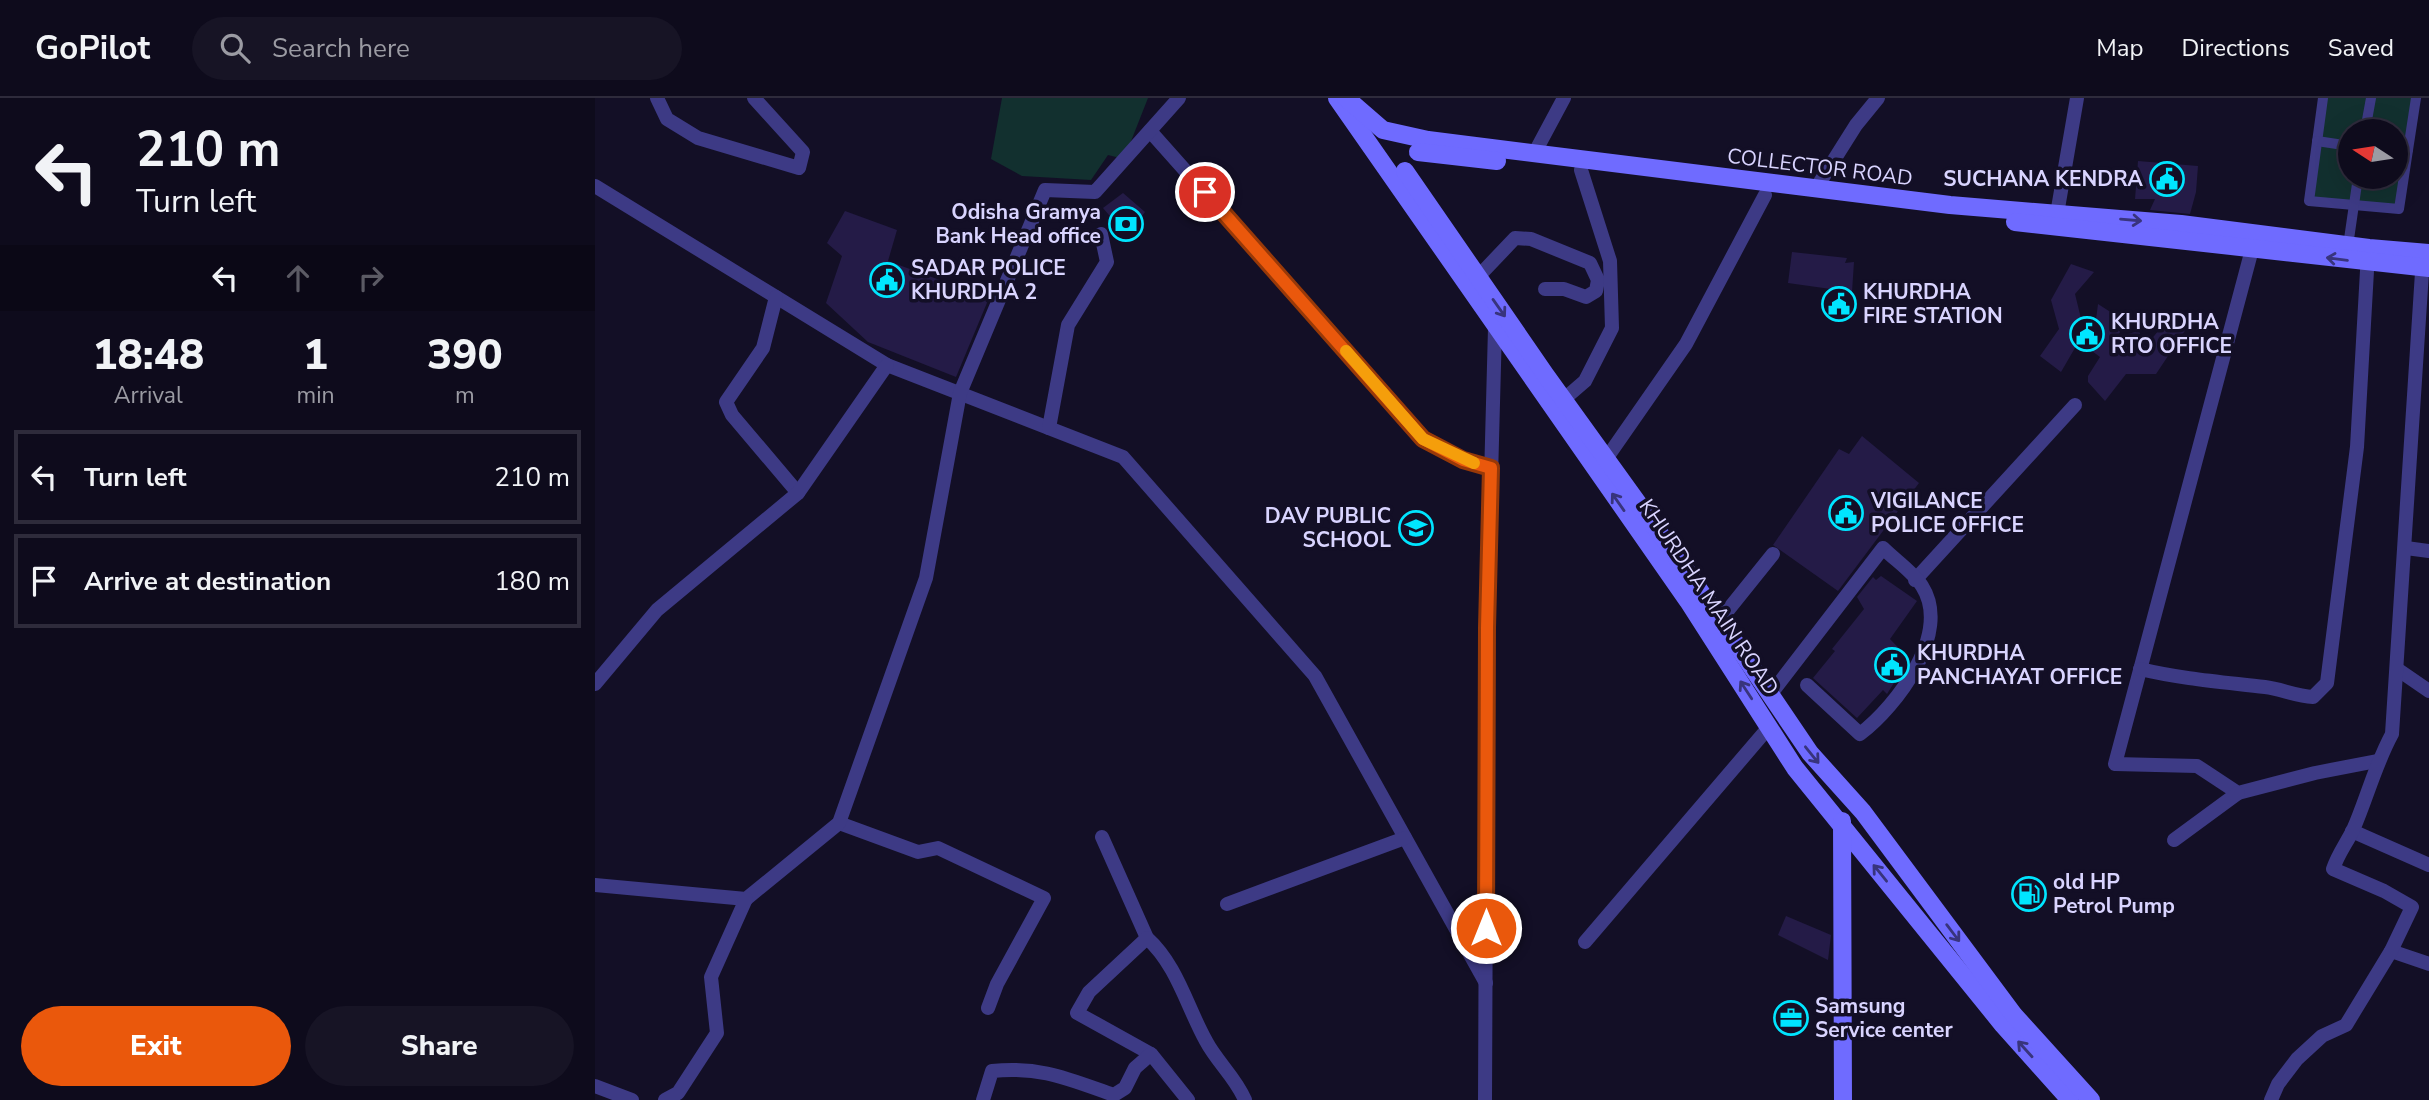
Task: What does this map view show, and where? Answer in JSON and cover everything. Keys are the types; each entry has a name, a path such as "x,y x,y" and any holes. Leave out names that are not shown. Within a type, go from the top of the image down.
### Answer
{"main road":[{"name":"KHURDHA MAIN ROAD","path":"1337,98 1688,601 1795,768 2003,1025 2070,1100"},
{"name":"COLLECTOR ROAD","path":"1346,98 1383,130 1413,144 1581,170 1765,195 2181,224 2254,241 2348,246 2367,256"},
{"path":"1372,151 1383,130"},
{"path":"1384,168 1394,172 1405,171 1413,164 1413,144"},
{"name":"COLLECTOR ROAD","path":"1413,144 1534,154 1815,190 1863,201 2254,241 2367,256 2426,260"},
{"name":"KHURDHA MAIN ROAD","path":"1405,171 1810,753 1858,805 2014,1016 2091,1100"},
{"path":"1843,1100 1845,999 1840,823 1858,805"}],"street":[{"path":"657,98 667,119 698,138 799,168 803,152 754,98"},
{"path":"664,1100 678,1093 717,1033 711,977 746,899 839,823 926,578 960,393 1045,190 1094,191 1179,98"},
{"path":"1534,154 1564,98"},
{"path":"1815,190 1856,125 1878,98"},
{"path":"2057,214 2077,98"},
{"path":"2323,98 2309,201 2399,209 2402,189"},
{"path":"2367,119 2371,98"},
{"path":"2408,150 2416,98"},
{"path":"1150,131 1423,439 1463,460 1491,468"},
{"path":"2317,141 2338,144"},
{"path":"1563,400 1585,381 1612,328 1609,261 1581,170"},
{"path":"595,186 887,365 1123,457 1315,676 1486,983"},
{"path":"2348,246 2357,189"},
{"path":"1606,458 1686,344 1765,195"},
{"path":"1049,428 1068,325 1107,262 1101,234"},
{"path":"1477,278 1515,238 1531,239 1590,263 1598,280 1596,291 1586,297 1564,289 1545,289"},
{"path":"2238,793 2197,766 2115,764 2254,241"},
{"path":"2140,669 2177,678 2269,688 2299,696 2313,697 2327,683 2357,447 2367,256"},
{"path":"2271,1100 2278,1084 2297,1059 2322,1036 2346,1025 2391,951 2412,907 2384,891 2333,869 2339,850 2352,831 2377,761 2392,734 2426,260"},
{"path":"776,297 762,348 726,402 732,415 798,493"},
{"path":"1485,1100 1487,628 1495,328"},
{"path":"595,684 657,610 798,493 887,365"},
{"path":"1915,580 2075,405"},
{"path":"1770,695 1883,548 1922,586 1932,617 1922,659 1876,722 1860,734 1807,685"},
{"path":"2406,548 2429,551"},
{"path":"1720,620 1773,554"},
{"path":"2397,669 2429,691"},
{"path":"1585,942 1769,727"},
{"path":"2174,840 2238,793 2315,773 2377,761"},
{"path":"839,823 918,852 939,848 1044,898 997,984 988,1008"},
{"path":"2352,831 2429,864"},
{"path":"1102,837 1147,938 1158,948 1187,998 1206,1041 1245,1100"},
{"path":"1227,904 1405,838"},
{"path":"595,885 746,899"},
{"path":"1147,938 1089,992 1077,1013 1151,1054 1188,1100"},
{"path":"2391,951 2429,964"},
{"path":"983,1100 992,1071 1014,1069 1045,1070 1114,1095 1125,1088 1135,1068 1151,1054"},
{"path":"595,1086 632,1100"}],"green space":[{"path":"1002,98 1148,98 1124,159 1108,155 1091,180 1022,176 991,159"},
{"path":"2323,98 2416,98 2408,150 2408,119 2338,119 2338,189 2402,189 2399,209 2309,201"}],"building":[{"name":"SUCHANA KENDRA","path":"2138,161 2198,166 2196,192 2190,214 2150,210 2155,199 2135,199"},
{"name":"Odisha Gramya Bank Head office","path":"1123,193 1145,212 1127,236 1103,208"},
{"name":"SADAR POLICE KHURDHA 2","path":"845,211 897,230 888,261 989,298 956,377 868,342 826,303 842,256 827,243"},
{"path":"1792,252 1847,258 1845,263 1854,262 1852,292 1788,283"},
{"path":"2071,264 2094,272 2075,294 2088,347 2079,341 2061,372 2040,356 2059,329 2051,300"},
{"name":"KHURDHA RTO OFFICE","path":"2098,304 2126,322 2117,337 2139,331 2145,347 2168,319 2186,329 2156,374 2126,374 2105,401 2088,382 2088,376 2100,357 2092,351"},
{"name":"VIGILANCE POLICE OFFICE","path":"1862,436 1919,483 1838,591 1773,545 1839,449 1849,454"},
{"path":"1881,576 1917,601 1890,639 1909,659 1887,694 1883,690 1857,718 1813,678 1864,609 1857,597 1873,577 1876,580"},
{"path":"1786,916 1831,935 1828,960 1778,935"}],"slow traffic":[{"path":"1346,351 1423,439 1474,463"}],"place":[{"name":"SUCHANA KENDRA","path":"2167,179"},
{"name":"Odisha Gramya Bank Head office","path":"1126,224"},
{"name":"SADAR POLICE KHURDHA 2","path":"887,280"},
{"name":"KHURDHA FIRE STATION","path":"1839,304"},
{"name":"KHURDHA RTO OFFICE","path":"2087,334"},
{"name":"VIGILANCE POLICE OFFICE","path":"1846,513"},
{"name":"DAV PUBLIC SCHOOL","path":"1416,528"},
{"name":"KHURDHA PANCHAYAT OFFICE","path":"1892,665"},
{"name":"old HP Petrol Pump","path":"2029,894"},
{"name":"Samsung Service center","path":"1791,1018"}],"route":[{"path":"1205,192 1423,439 1463,460 1491,468 1487,628 1486,928"}]}
